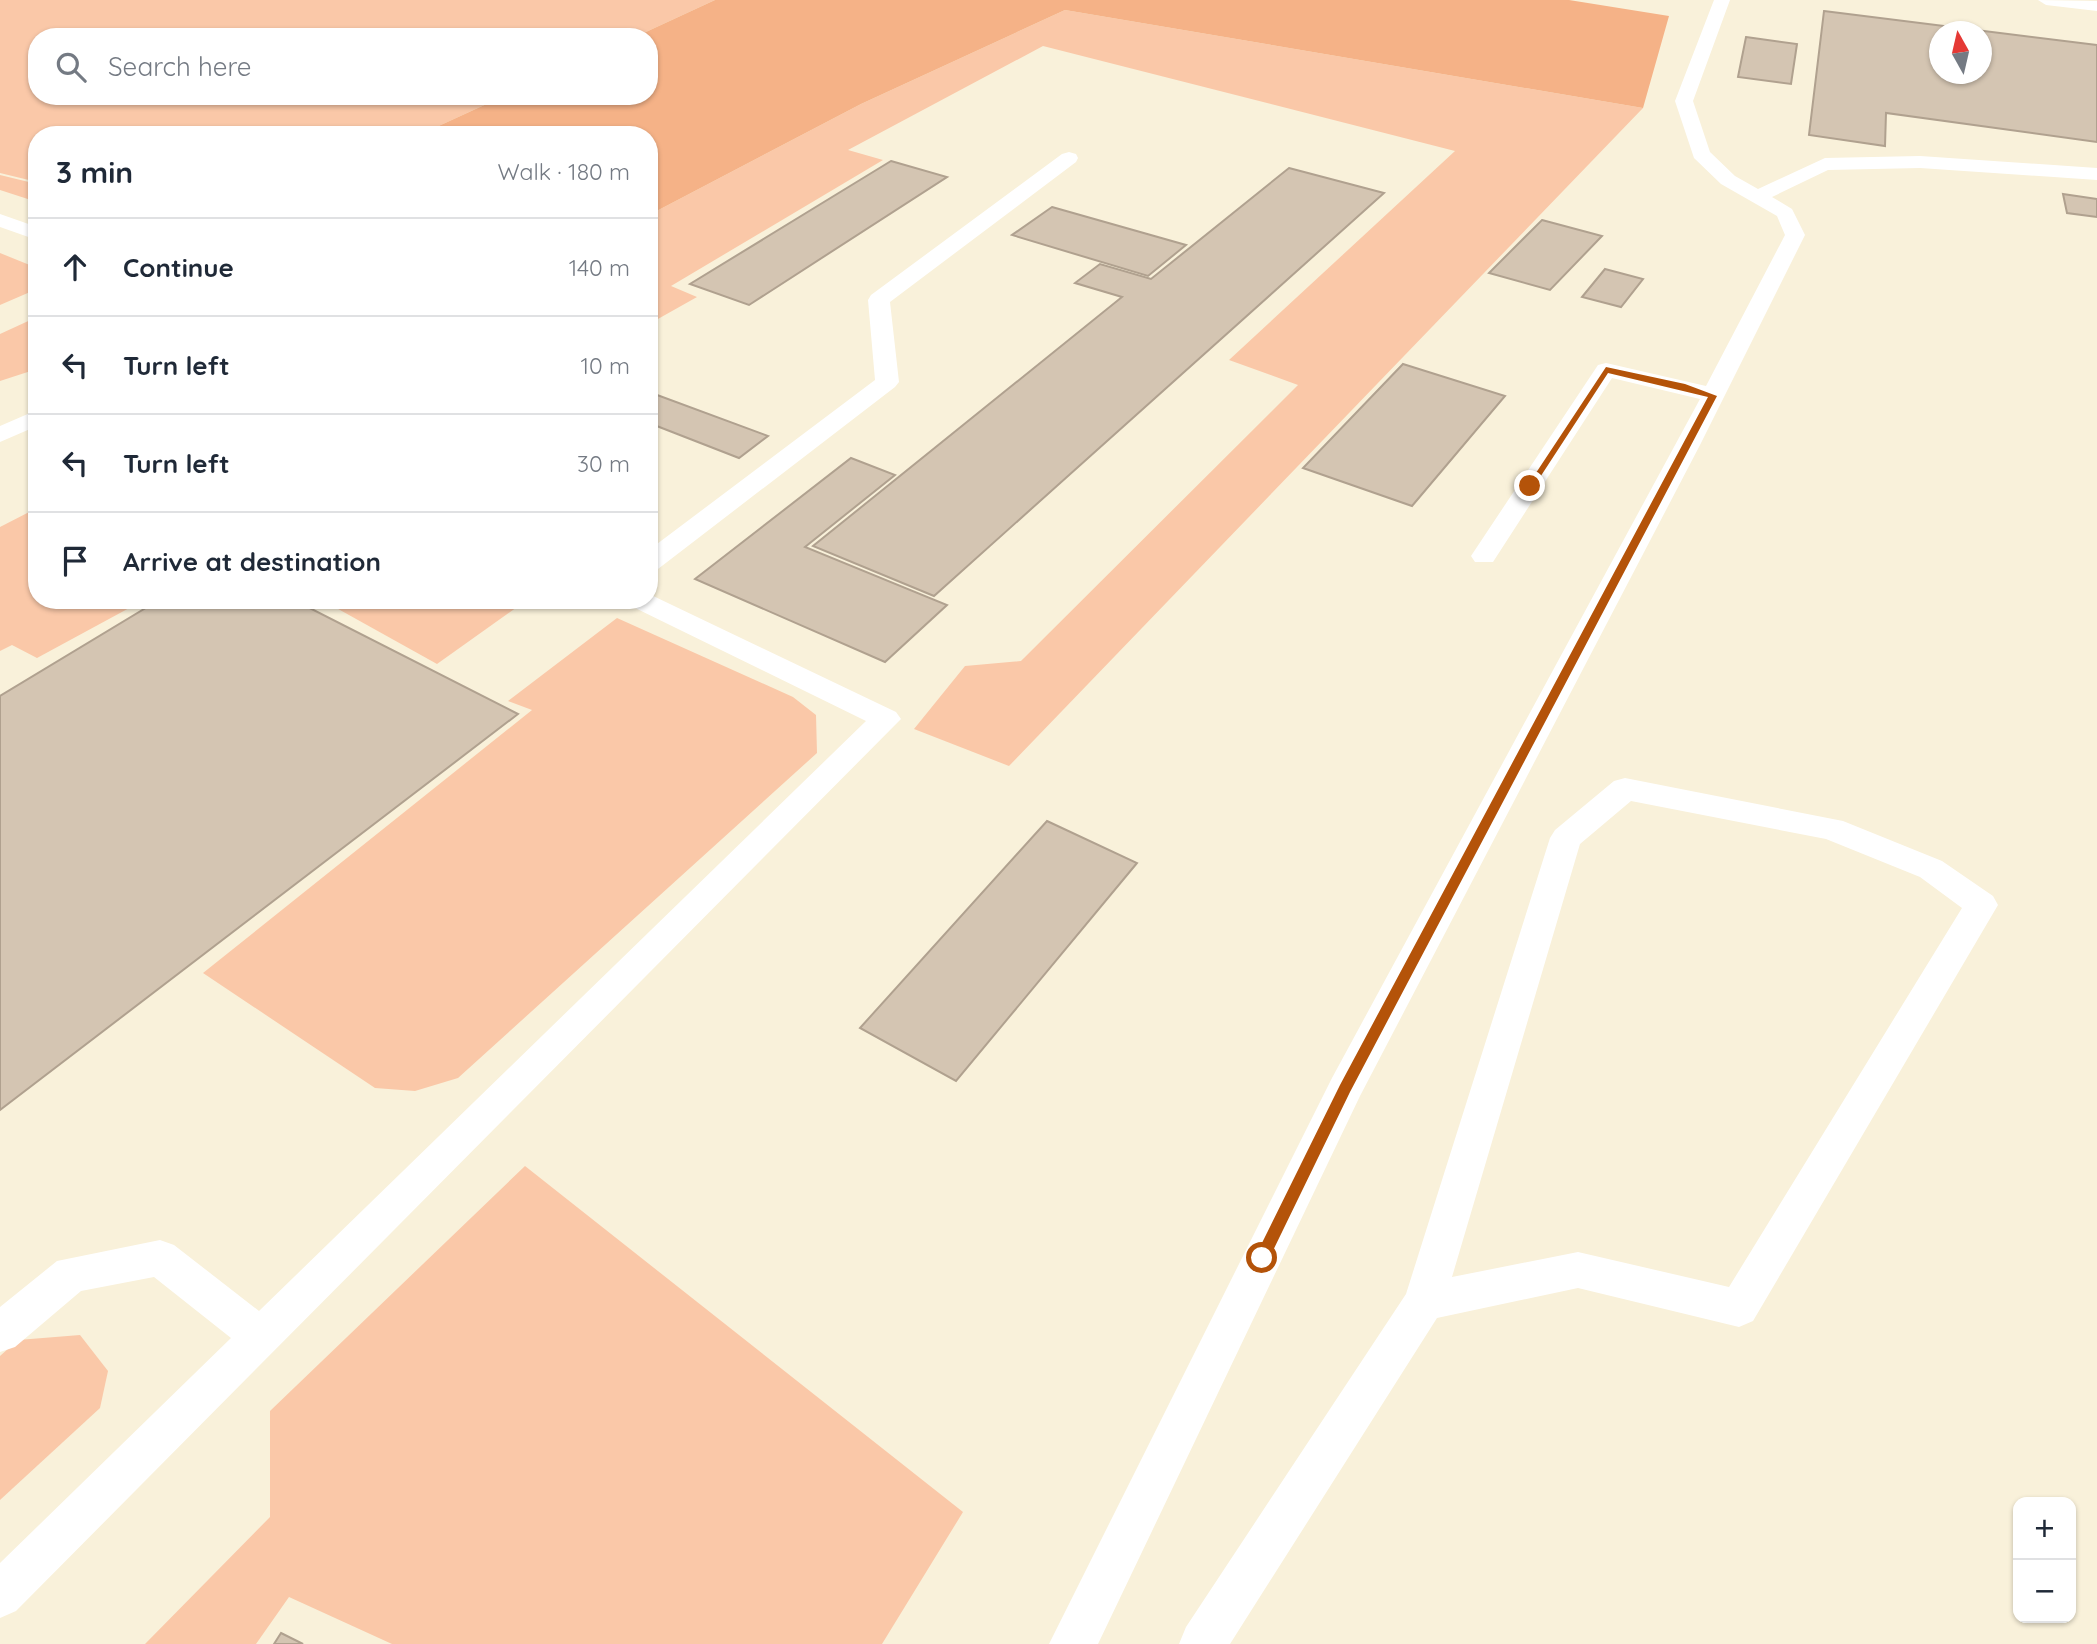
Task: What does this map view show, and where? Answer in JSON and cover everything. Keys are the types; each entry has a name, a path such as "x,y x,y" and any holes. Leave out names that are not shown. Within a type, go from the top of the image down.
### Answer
{"lane":[{"path":"1073,1644 1345,1089 1713,396 1795,235 1786,213 1728,180 1701,154 1684,101 1722,0"},
{"path":"2046,0 2097,6"},
{"path":"658,556 887,382 879,300 1069,158"},
{"path":"1758,197 1825,164 1920,162 2097,174"},
{"path":"0,220 28,231"},
{"path":"1484,556 1606,370 1682,386 1713,396"},
{"path":"0,435 28,421"},
{"path":"0,1595 886,719 658,608"},
{"path":"1203,1644 1424,1301 1566,838 1625,789 1832,828 1931,869 1981,905 1739,1308 1578,1270 1424,1301"},
{"path":"0,1334 71,1274 160,1258 261,1337"}],"shaded area":[{"path":"0,0 715,0 654,28 28,28 28,105 484,105 439,126 28,126 28,180 0,173"},
{"path":"715,0 1569,0 1669,16 1643,108 1065,10 861,104 658,210 658,126 439,126 484,105 658,105 658,28 654,28"},
{"path":"1065,10 1643,108 1009,766 914,729 965,666 1021,661 1298,385 1229,360 1455,151 1043,46 848,150 883,160 671,286 697,297 658,319 658,210 861,104"},
{"path":"0,175 28,182 28,199 0,190"},
{"path":"0,253 28,264 28,293 0,305"},
{"path":"28,321 28,372 0,381 0,334"},
{"path":"28,513 28,609 127,609 37,658 12,645 0,651 0,527"},
{"path":"338,609 514,609 437,664"},
{"path":"617,618 793,697 816,715 817,753 458,1078 415,1091 375,1088 203,973 532,710 508,701"},
{"path":"525,1166 963,1512 882,1644 392,1644 289,1597 256,1644 145,1644 270,1517 270,1411"},
{"path":"80,1335 108,1371 100,1408 0,1500 0,1356 18,1340"}],"building":[{"path":"1824,11 1929,24 1929,84 1992,84 1992,32 2097,45 2097,142 1886,113 1885,146 1809,135"},
{"path":"1746,37 1797,44 1791,84 1738,77"},
{"path":"891,161 947,177 749,305 690,284"},
{"path":"1289,168 1384,193 934,596 813,546 1122,297 1075,283 1100,264 1151,279"},
{"path":"2063,194 2097,199 2097,217 2067,213"},
{"path":"1052,207 1186,245 1148,276 1012,235"},
{"path":"1542,220 1602,236 1550,290 1489,273"},
{"path":"1605,269 1643,279 1621,307 1582,297"},
{"path":"1403,364 1505,396 1412,506 1303,468"},
{"path":"658,395 768,436 739,458 658,426"},
{"path":"851,458 895,475 805,547 947,605 885,662 695,579"},
{"path":"144,609 312,609 518,714 0,1110 0,696"},
{"path":"1047,821 1137,863 956,1081 860,1028"},
{"path":"281,1633 303,1644 274,1644"}],"route":[{"path":"1262,1258 1345,1089 1713,396 1682,386 1606,370 1530,486"}]}
